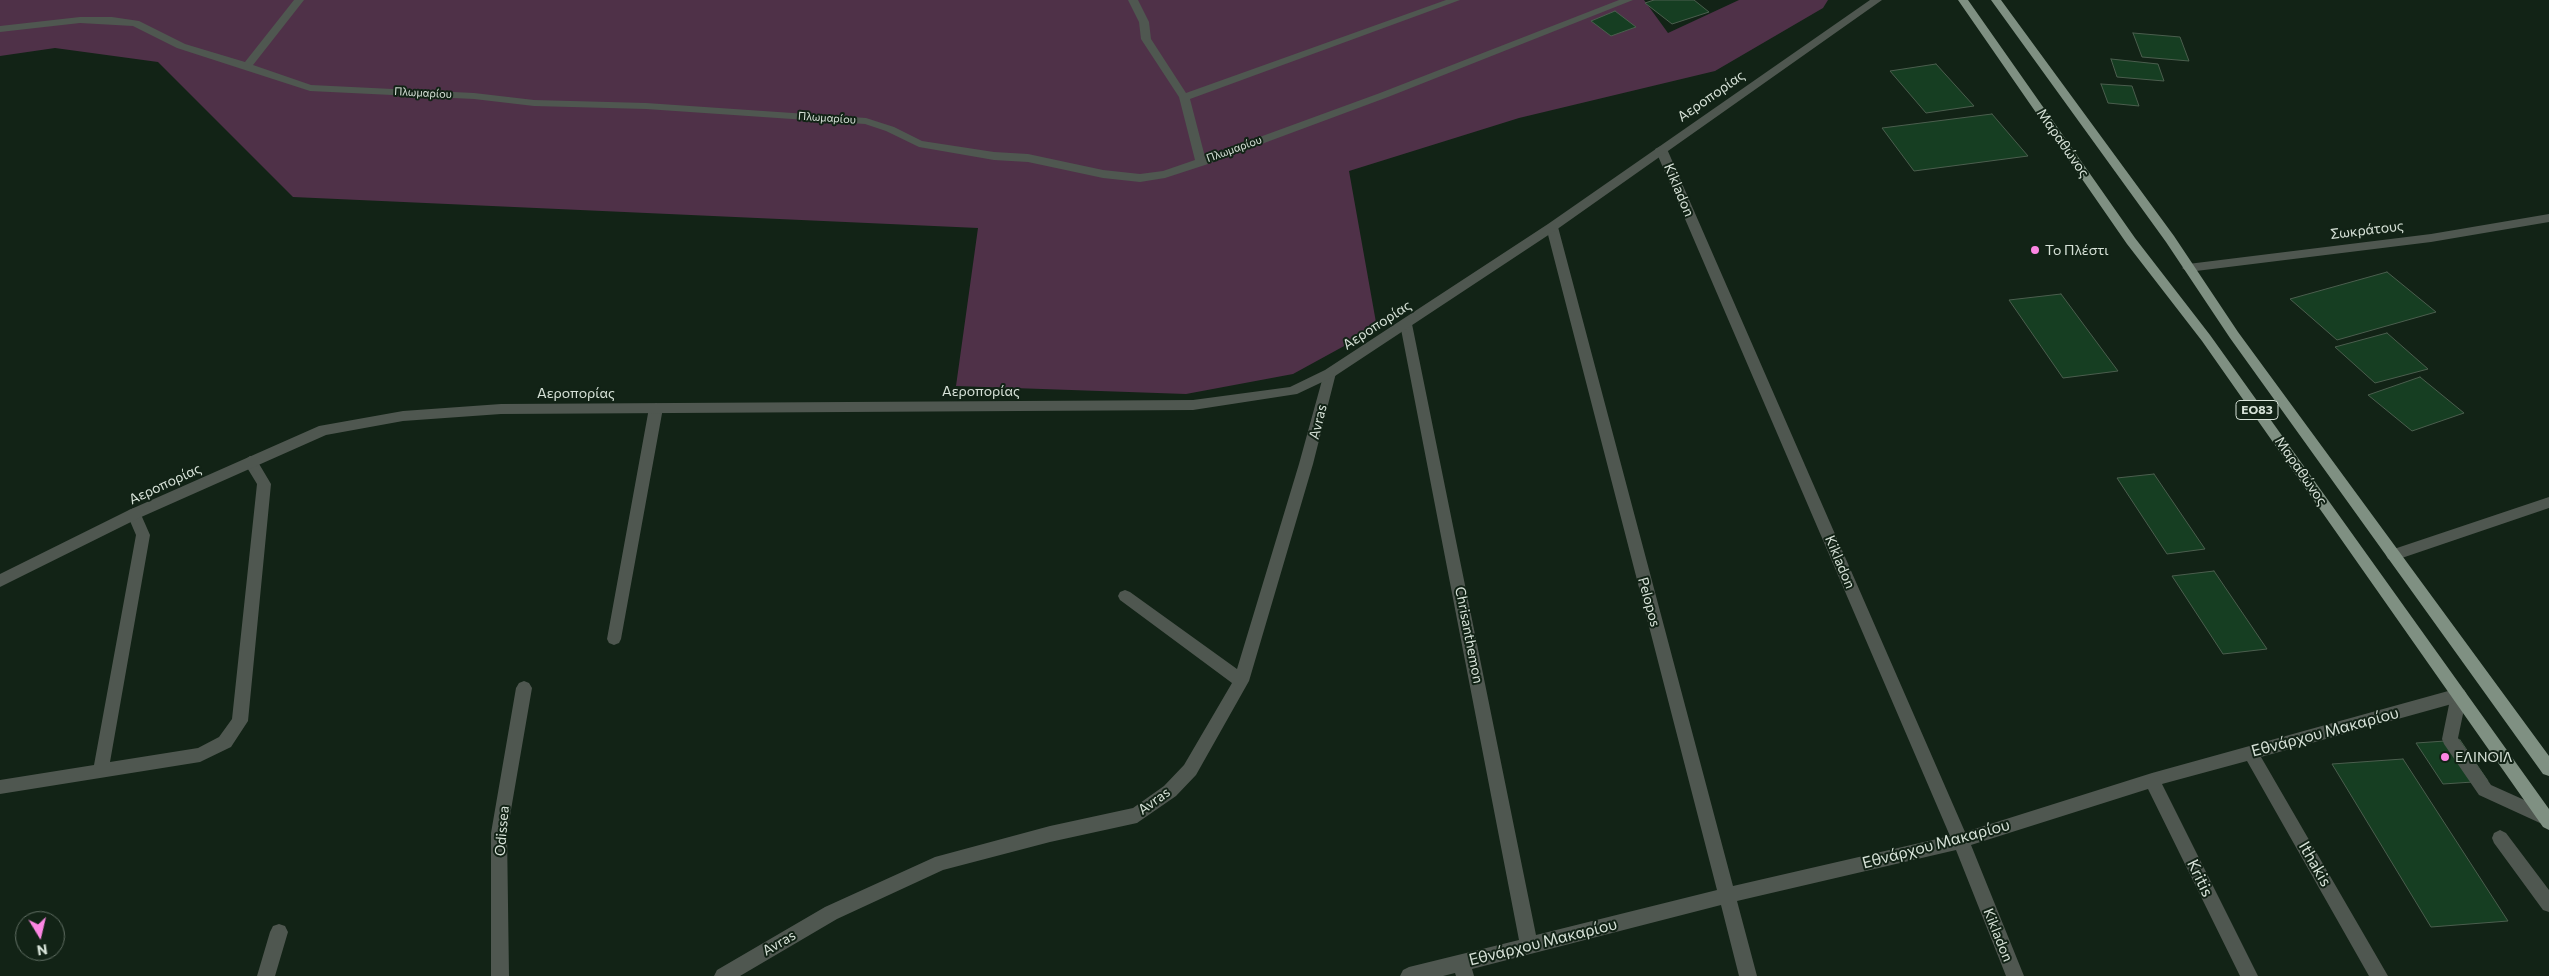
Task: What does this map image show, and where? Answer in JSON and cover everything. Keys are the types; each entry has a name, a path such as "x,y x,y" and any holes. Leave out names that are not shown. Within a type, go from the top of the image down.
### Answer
{"main road":[{"name":"Μαραθώνος","path":"1963,0 2131,241 2206,338 2548,820"},
{"name":"Μαραθώνος","path":"1998,1 2170,239 2234,335 2549,770"}],"street":[{"path":"246,66 299,0"},
{"path":"1133,0 1144,22 1146,39 1184,97 1201,162"},
{"path":"1184,97 1455,0"},
{"name":"Πλωμαρίου","path":"0,29 80,20 127,22 150,29 181,46 310,88 474,96 534,103 654,106 866,121 890,129 919,144 994,156 1028,158 1103,174 1131,177 1165,174 1201,162 1393,91 1628,0"},
{"name":"Αεροπορίας","path":"0,580 134,514 250,461 324,430 402,416 500,409 1193,405 1292,391 1330,373 1552,227 1661,149 1877,0"},
{"name":"Kikladon","path":"1661,149 1961,841 2015,976"},
{"name":"Σωκράτους","path":"2188,268 2431,238 2549,218"},
{"name":"Pelopos","path":"1552,227 1725,896 1748,976"},
{"name":"Chrisanthemon","path":"1406,324 1530,946"},
{"name":"Avras","path":"723,976 831,913 941,863 1050,834 1137,815 1170,791 1190,770 1241,681 1306,464 1330,373"},
{"path":"614,639 656,408"},
{"path":"0,787 200,755 225,742 240,721 264,484 250,461"},
{"path":"2393,555 2549,502"},
{"path":"100,772 143,535 134,514"},
{"path":"1125,596 1241,681"},
{"name":"Odissea","path":"500,976 499,833 524,688"},
{"path":"2459,695 2450,739 2486,790 2548,820"},
{"name":"Εθνάρχου Μακαρίου","path":"1409,976 1463,969 1530,946 1725,896 1961,841 2152,780 2459,695"},
{"name":"Ithakis","path":"2250,752 2379,976"},
{"name":"Kritis","path":"2152,780 2249,976"},
{"path":"2500,838 2549,904"},
{"path":"266,976 279,932"}],"shaded area":[{"path":"0,0 1644,0 1668,33 1739,0 1828,0 1823,8 1715,71 1519,118 1349,171 1377,328 1293,374 1186,394 956,386 978,228 293,197 158,62 55,48 0,56"}],"building":[{"path":"1654,0 1694,0 1709,12 1672,24 1645,3"},
{"path":"1615,11 1636,27 1611,36 1591,21"},
{"path":"2133,33 2180,37 2189,61 2142,57"},
{"path":"2111,59 2158,64 2164,81 2117,77"},
{"path":"1936,64 1974,106 1926,113 1890,71"},
{"path":"2101,84 2132,86 2139,106 2108,103"},
{"path":"1992,114 2028,156 1914,171 1882,128"},
{"path":"2387,272 2436,312 2337,340 2290,299"},
{"path":"2061,294 2118,371 2063,378 2009,300"},
{"path":"2387,333 2428,369 2375,383 2335,347"},
{"path":"2420,377 2464,413 2412,431 2368,395"},
{"path":"2154,474 2205,549 2167,554 2117,478"},
{"path":"2214,571 2267,649 2223,654 2172,576"},
{"path":"2460,740 2488,781 2443,784 2416,743"},
{"path":"2403,759 2508,921 2431,927 2332,764"}],"place":[{"name":"Το Πλέστι","path":"2035,250"},
{"name":"ΕΛΙΝΟΙΛ","path":"2445,757"}]}
